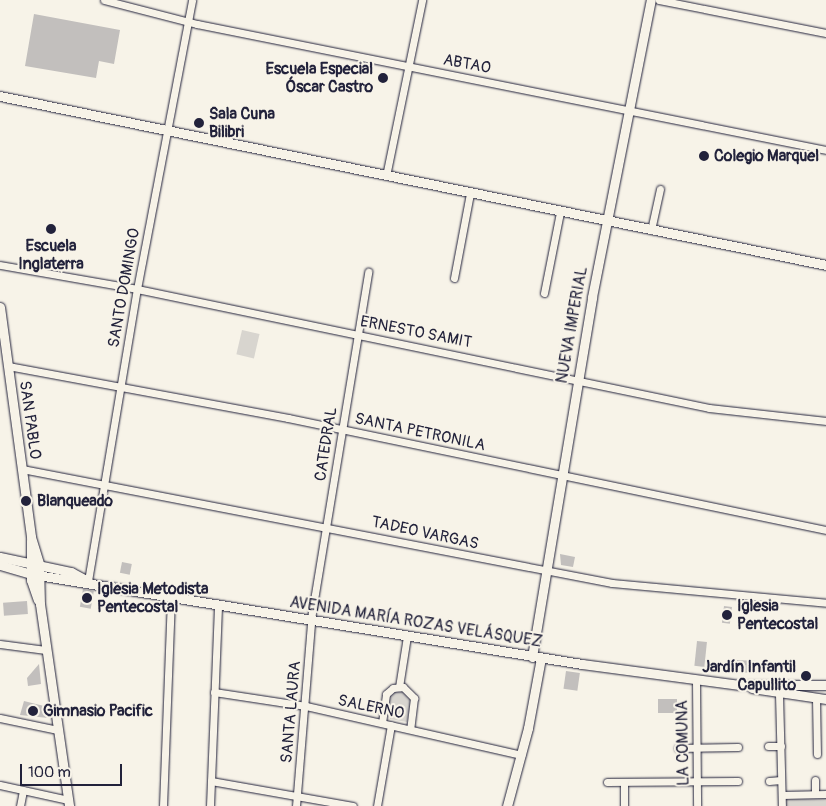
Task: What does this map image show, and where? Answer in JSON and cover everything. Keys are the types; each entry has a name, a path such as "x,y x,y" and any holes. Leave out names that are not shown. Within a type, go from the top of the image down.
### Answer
{"main road":[{"name":"NUEVA IMPERIAL","path":"507,806 522,755 546,572 605,221 651,0"},
{"path":"0,96 826,266"},
{"name":"SAN PABLO","path":"0,307 35,574 68,803"},
{"name":"AVENIDA MARÍA ROZAS VELÁSQUEZ","path":"0,557 76,573 88,582"},
{"name":"AVENIDA MARÍA ROZAS VELÁSQUEZ","path":"0,565 35,574 536,657 740,685 826,685"},
{"name":"AVENIDA MARÍA ROZAS VELÁSQUEZ","path":"740,685 779,694 826,699"}],"street":[{"name":"ABTAO","path":"104,0 188,21 826,150"},
{"name":"SANTO DOMINGO","path":"88,582 137,289 192,0"},
{"path":"386,176 422,0"},
{"path":"659,0 826,33"},
{"path":"651,230 660,189"},
{"path":"454,278 470,193"},
{"path":"544,293 560,212"},
{"name":"ERNESTO SAMIT","path":"0,265 137,289 578,379 726,412 826,420"},
{"name":"CATEDRAL","path":"312,620 368,272"},
{"name":"SANTA PETRONILA","path":"8,366 121,386 342,430 561,477 826,530"},
{"name":"TADEO VARGAS","path":"22,469 326,526 546,572 646,588 826,603"},
{"path":"163,806 172,596"},
{"path":"210,806 218,604"},
{"name":"SANTA LAURA","path":"296,806 312,620"},
{"path":"399,687 406,636"},
{"path":"0,644 46,650"},
{"name":"LA COMUNA","path":"696,680 698,806"},
{"path":"382,723 386,694 399,687 410,691 414,698 410,729"},
{"name":"SALERNO","path":"214,692 306,706 522,755"},
{"path":"779,694 782,806"},
{"path":"816,698 817,754"},
{"path":"0,718 58,730"},
{"path":"377,806 390,725"},
{"path":"768,746 781,746"},
{"path":"678,748 738,747"},
{"path":"769,781 782,780"},
{"path":"815,780 815,794"},
{"path":"211,781 298,794 353,806"},
{"path":"607,782 738,781"},
{"path":"624,782 624,806"},
{"path":"0,785 68,803"},
{"path":"20,806 23,790"},
{"path":"782,795 826,794"}],"shaded area":[{"path":"242,330 260,334 254,358 236,354"},
{"path":"394,692 406,692 411,701 407,722 390,719 388,700"},
{"path":"826,798 826,806 785,806 783,799"}],"building":[{"path":"34,14 120,30 114,64 99,61 96,78 25,66"},
{"path":"560,554 575,557 573,567 561,565"},
{"path":"122,562 132,564 130,575 120,573"},
{"name":"Iglesia Metodista Pentecostal","path":"83,589 94,591 91,609 80,607"},
{"path":"27,601 28,614 4,616 3,603"},
{"name":"Iglesia Pentecostal","path":"724,606 732,607 730,624 722,623"},
{"path":"697,641 707,642 704,667 694,666"},
{"path":"737,660 758,661 757,673 736,672"},
{"path":"39,664 41,684 28,686 27,678"},
{"path":"566,671 580,673 577,691 563,689"},
{"path":"658,699 677,699 677,713 658,713"},
{"name":"Gimnasio Pacific","path":"24,701 44,706 48,718 20,715"}],"place":[{"name":"Escuela Especial Óscar Castro","path":"383,78"},
{"name":"Sala Cuna Bilibri","path":"199,123"},
{"name":"Colegio Marquel","path":"704,156"},
{"name":"Escuela Inglaterra","path":"51,229"},
{"name":"Blanqueado","path":"26,501"},
{"name":"Iglesia Metodista Pentecostal","path":"87,598"},
{"name":"Iglesia Pentecostal","path":"727,615"},
{"name":"Jardín Infantil Capullito","path":"806,676"},
{"name":"Gimnasio Pacific","path":"33,711"}]}
